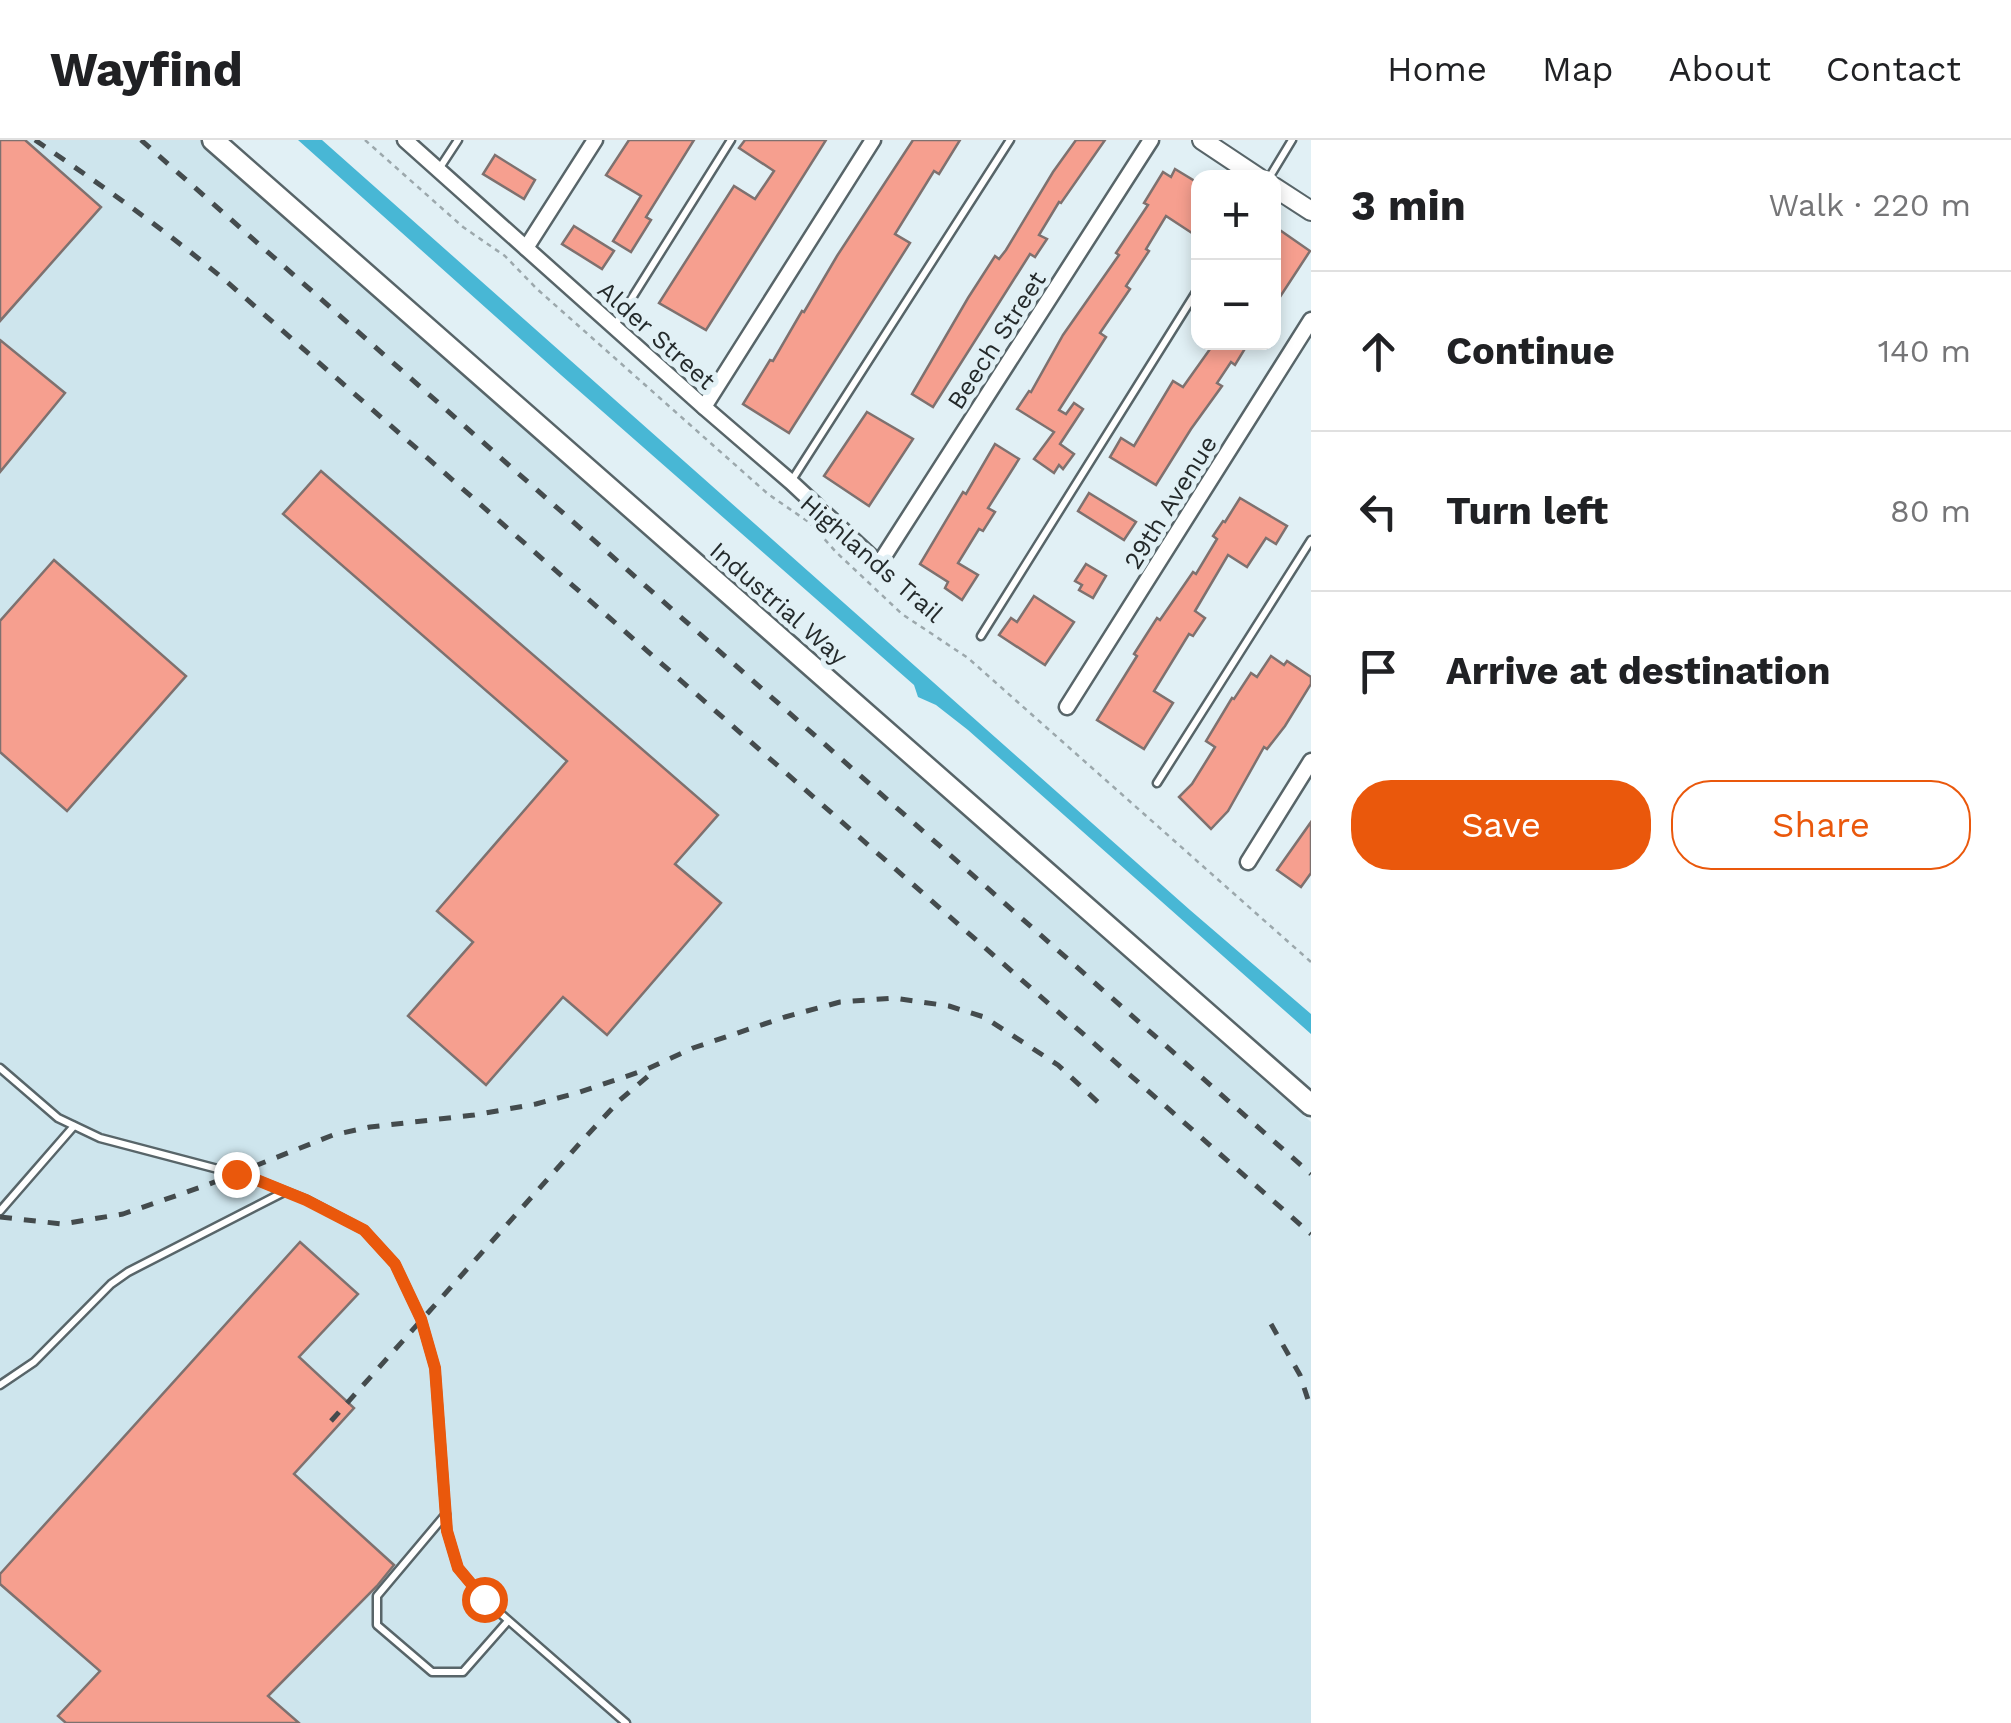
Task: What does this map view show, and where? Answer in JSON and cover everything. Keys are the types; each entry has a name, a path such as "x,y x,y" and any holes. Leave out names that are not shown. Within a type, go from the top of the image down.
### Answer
{"main road":[{"name":"Industrial Way","path":"213,140 1311,1106"}],"street":[{"name":"Alder Street","path":"405,140 792,482 879,564"},
{"path":"526,248 595,140"},
{"path":"704,407 873,140"},
{"name":"Beech Street","path":"879,564 1151,140"},
{"path":"1202,140 1247,170"},
{"path":"1281,192 1311,211"},
{"name":"29th Avenue","path":"1067,707 1311,320"},
{"path":"1248,862 1311,761"}],"lane":[{"path":"438,170 458,140"},
{"path":"614,327 731,140"},
{"path":"792,482 1010,140"},
{"path":"1273,170 1292,140"},
{"path":"980,636 1191,300"},
{"path":"1156,783 1311,540"},
{"path":"0,1068 58,1118 100,1138 252,1178 364,1230 395,1264 421,1319 435,1368 447,1531 458,1568 484,1599 626,1723"},
{"path":"0,1211 74,1126"},
{"path":"0,1385 34,1362 111,1284 128,1272 286,1192"},
{"path":"446,1514 377,1596 377,1625 432,1672 463,1672 508,1620"}],"path":[{"name":"Highlands Trail","path":"365,140 462,226 506,256 537,289 768,494 810,523 902,614 968,658 1311,962"}],"shaded area":[{"path":"0,140 211,140 946,784 1311,1122 1311,1723 0,1723"}],"water":[{"path":"298,140 322,140 1311,1014 1311,1034 968,730 936,705 918,697 914,685"}],"building":[{"path":"0,140 25,140 101,207 0,321"},
{"path":"629,140 694,140 646,217 651,220 631,252 613,241 641,196 606,175"},
{"path":"745,140 826,140 706,330 659,303 734,186 755,199 774,171 739,148"},
{"path":"913,140 960,140 939,174 934,171 895,234 910,243 789,433 743,404"},
{"path":"1076,140 1105,140 1059,202 1039,235 1047,239 1035,257 1030,254 933,407 912,394 995,256 999,259 1006,250"},
{"path":"495,155 535,180 524,199 483,174"},
{"path":"1175,169 1191,179 1191,232 1166,216 1146,249 1149,251 1126,286 1130,289 1100,333 1106,337 1059,410 1066,414 1074,403 1083,409 1060,444 1074,454 1063,469 1059,465 1054,473 1034,459 1054,432 1017,409 1119,255 1116,253 1148,205 1144,203 1163,172 1171,177"},
{"path":"574,226 614,251 602,269 562,244"},
{"path":"1281,231 1310,251 1281,295"},
{"path":"0,340 65,393 0,472"},
{"path":"1209,350 1244,350 1217,383 1222,386 1156,485 1110,457 1121,438 1134,446 1173,381 1183,387"},
{"path":"867,412 913,439 869,506 824,476"},
{"path":"995,444 1019,459 988,508 995,512 958,563 978,575 962,600 945,588 948,582 920,564"},
{"path":"321,471 718,815 675,864 721,903 607,1035 563,997 486,1085 408,1016 473,942 437,911 567,761 283,514"},
{"path":"1089,493 1136,522 1124,540 1078,511"},
{"path":"1240,498 1287,526 1276,544 1266,538 1247,567 1228,555 1195,611 1205,618 1193,636 1189,634 1154,691 1173,703 1144,749 1097,720 1157,618 1160,620 1193,572 1196,574 1217,539 1213,536"},
{"path":"54,560 186,676 67,811 0,752 0,621"},
{"path":"1086,564 1106,576 1093,598 1079,590 1082,585 1075,581"},
{"path":"1034,596 1074,622 1045,665 999,635 1011,618 1017,622"},
{"path":"1271,656 1284,665 1287,661 1311,677 1311,684 1285,726 1267,749 1264,747 1228,811 1211,829 1179,797 1215,747 1206,741 1232,698 1251,673 1257,677"},
{"path":"1311,822 1311,873 1301,887 1277,870"},
{"path":"300,1242 358,1294 299,1357 354,1408 294,1474 394,1565 268,1696 299,1723 66,1723 58,1716 100,1671 0,1584 0,1574"}],"railway":[{"path":"35,140 226,281 1311,1234"},
{"path":"141,140 1311,1174"},
{"path":"0,1217 62,1224 123,1214 333,1135 536,1104 645,1070 693,1048 785,1017 840,1002 894,998 949,1006 984,1017 1058,1065 1101,1105"},
{"path":"331,1421 580,1143 654,1071"},
{"path":"1271,1324 1300,1375 1311,1409"}],"route":[{"path":"236,1174 306,1200 364,1230 395,1264 421,1319 435,1368 447,1531 458,1568 484,1599"}]}
